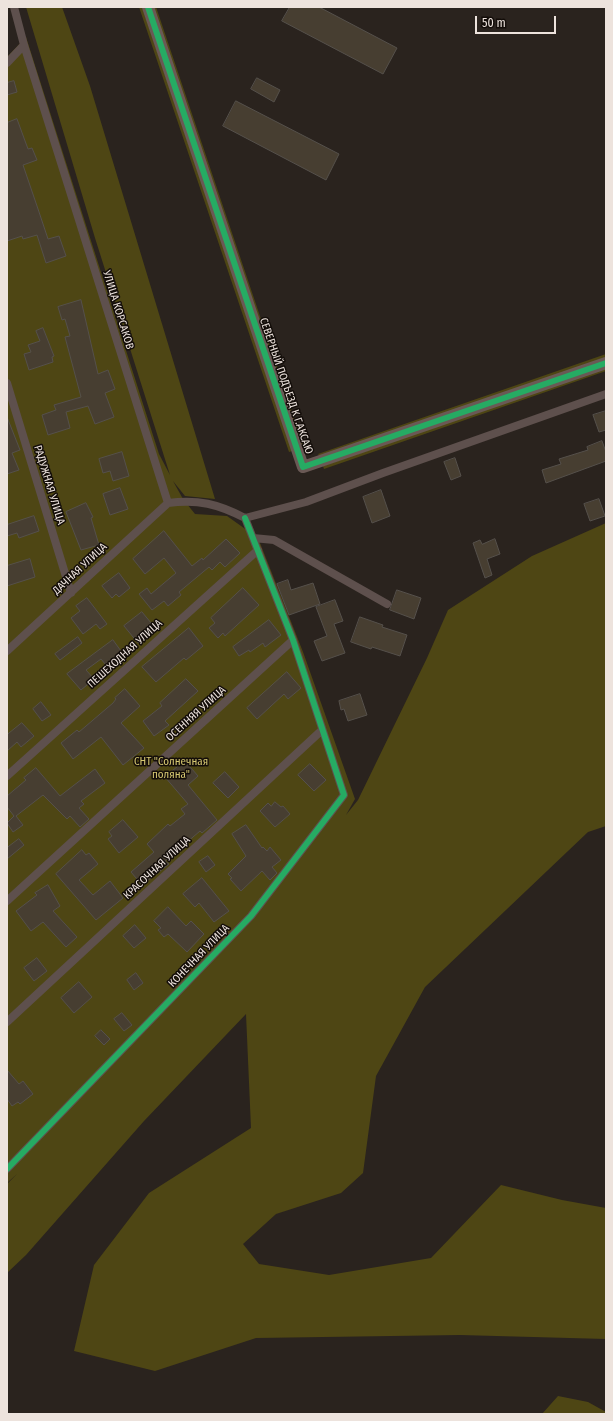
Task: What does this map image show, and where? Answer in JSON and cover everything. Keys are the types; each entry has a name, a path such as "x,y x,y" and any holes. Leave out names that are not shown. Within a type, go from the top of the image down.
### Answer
{"street":[{"name":"УЛИЦА КОРСАКОВ","path":"14,7 24,45 168,503"},
{"name":"СЕВЕРНЫЙ ПОДЪЕЗД К Г.АКСАЮ","path":"148,7 303,468 606,363"},
{"path":"7,63 24,45"},
{"name":"РАДУЖНАЯ УЛИЦА","path":"7,383 71,593"},
{"path":"168,503 198,501 225,508 245,518 306,502 383,473 606,394"},
{"name":"ДАЧНАЯ УЛИЦА","path":"7,651 168,503"},
{"path":"245,518 293,640 322,730"},
{"path":"253,538 274,540 387,604"},
{"name":"ПЕШЕХОДНАЯ УЛИЦА","path":"7,776 258,550"},
{"name":"ОСЕННЯЯ УЛИЦА","path":"7,901 293,640"},
{"name":"КРАСОЧНАЯ УЛИЦА","path":"7,1022 322,730"},
{"name":"КОНЕЧНАЯ УЛИЦА","path":"7,1169 251,916 344,795 322,730"}],"green space":[{"name":"СНТ \"Солнечная поляна\"","path":"26,7 62,7 90,86 215,499 185,496 173,481 183,499 195,514 227,516 258,538 303,652 355,799 346,815 358,800 427,658 448,610 532,556 606,523 606,826 588,832 425,987 376,1076 363,1173 341,1193 276,1214 243,1244 259,1264 329,1275 431,1258 501,1185 562,1200 606,1208 606,1339 460,1335 256,1338 155,1371 74,1351 94,1265 149,1193 251,1128 246,1014 144,1121 26,1255 7,1273 7,1184 17,1174 7,1183 7,57 26,37 159,454 170,475 95,238"},
{"path":"139,7 142,7 292,451 289,452"},
{"path":"153,7 156,7 304,447 301,448"},
{"path":"606,354 606,358 320,457 318,454"},
{"path":"606,368 606,371 324,469 323,466"},
{"path":"558,1396 588,1402 606,1412 606,1414 542,1414"}],"building":[{"path":"290,7 319,7 397,48 383,74 282,21"},
{"path":"257,78 280,90 274,102 251,89"},
{"path":"14,81 17,92 7,95 7,83"},
{"path":"236,101 339,154 326,180 223,126"},
{"path":"17,119 28,149 32,148 37,160 23,165 48,239 59,236 66,256 46,263 37,235 23,239 22,236 7,241 7,123"},
{"path":"81,300 98,374 108,370 115,389 105,393 114,417 95,424 88,406 66,412 70,428 48,435 42,415 56,410 54,405 81,397 65,337 70,336 65,319 62,320 58,307"},
{"path":"43,328 54,356 52,357 53,362 29,370 24,354 31,352 28,345 40,341 36,331"},
{"path":"606,411 606,430 599,432 593,415"},
{"path":"7,417 20,450 12,453 19,470 7,474"},
{"path":"602,441 606,452 606,461 546,483 542,470 561,464 559,459 588,450 587,447"},
{"path":"122,452 129,476 113,481 110,471 103,473 99,459"},
{"path":"455,458 461,476 451,480 444,462"},
{"path":"120,488 128,509 110,515 103,494"},
{"path":"381,490 390,516 372,523 363,497"},
{"path":"599,499 605,516 590,521 584,504"},
{"path":"86,503 93,517 91,518 99,545 81,550 66,512"},
{"path":"34,516 39,531 19,538 17,533 7,536 7,525"},
{"path":"164,531 192,566 202,558 203,560 226,539 240,553 225,567 220,562 212,570 209,567 179,592 181,595 168,606 164,601 152,610 139,594 147,588 151,594 176,573 164,558 145,574 133,559"},
{"path":"495,539 500,554 487,559 492,575 485,578 473,543 480,540 482,544"},
{"path":"30,559 35,577 7,586 7,566"},
{"path":"119,573 130,588 119,597 116,594 112,598 102,586"},
{"path":"288,580 291,590 313,583 320,604 289,615 277,584"},
{"path":"243,588 259,605 225,636 223,633 218,638 209,628 215,623 211,618"},
{"path":"397,590 421,598 414,619 390,610"},
{"path":"87,598 107,624 100,629 96,624 83,634 71,618 80,611 76,606"},
{"path":"335,600 343,621 334,624 345,653 322,661 314,641 327,636 316,607"},
{"path":"142,612 156,629 138,643 124,626"},
{"path":"360,617 383,625 382,627 407,635 400,656 372,647 371,649 351,642"},
{"path":"269,620 281,635 265,647 263,643 250,652 249,650 239,656 233,647"},
{"path":"189,628 203,646 186,660 184,658 156,682 142,667"},
{"path":"78,637 82,643 60,660 55,654"},
{"path":"113,640 126,658 110,670 101,659 86,670 94,679 81,690 67,674"},
{"path":"287,672 301,688 288,699 284,694 257,719 247,708"},
{"path":"186,679 198,691 165,721 169,725 154,736 143,721 162,706 160,703"},
{"path":"125,689 140,706 121,723 144,748 123,765 101,737 73,759 61,743 77,730 79,732 113,703 116,699 115,698"},
{"path":"360,694 367,715 348,721 344,709 341,710 339,701"},
{"path":"41,702 51,715 42,721 33,709"},
{"path":"22,723 34,736 21,747 17,742 7,751 7,735"},
{"path":"185,761 198,776 188,785 217,820 202,833 200,831 165,861 169,864 142,885 131,872 154,852 147,844 168,824 170,826 185,814 181,809 188,804 165,777"},
{"path":"310,764 326,780 314,791 298,775"},
{"path":"36,768 60,796 95,769 105,783 81,801 84,804 79,808 89,819 80,827 70,816 67,819 43,795 16,816 23,825 13,832 7,823 14,816 7,807 7,796 26,780 24,778"},
{"path":"225,772 239,787 228,798 213,783"},
{"path":"275,802 281,807 283,806 290,814 275,827 260,811 268,803 271,806"},
{"path":"123,820 138,837 119,853 108,839 112,836 109,832"},
{"path":"246,825 262,848 263,847 267,851 270,847 281,860 272,867 277,873 270,880 262,871 241,891 230,879 232,878 228,874 246,856 232,834"},
{"path":"19,839 24,845 7,859 7,848"},
{"path":"82,850 86,855 89,853 98,864 79,880 93,895 110,881 123,898 96,920 56,874"},
{"path":"208,856 215,865 206,872 199,862"},
{"path":"202,878 229,911 214,922 199,903 195,907 183,894"},
{"path":"48,885 60,906 53,911 77,937 66,947 43,922 31,931 16,911 37,895 35,893"},
{"path":"168,907 186,926 191,921 204,934 187,952 168,934 164,937 158,930 161,928 154,921"},
{"path":"135,925 146,938 134,948 123,936"},
{"path":"37,958 47,971 34,981 24,968"},
{"path":"136,973 143,983 134,990 127,980"},
{"path":"79,982 92,997 74,1013 61,998"},
{"path":"122,1013 132,1025 124,1031 114,1019"},
{"path":"101,1030 110,1039 104,1045 95,1036"},
{"path":"7,1070 19,1084 23,1081 33,1094 20,1104 18,1102 12,1106 7,1099"}],"cycle path":[{"path":"148,7 303,467 606,363"},
{"path":"7,1169 251,916 344,795 293,640 245,518"}]}
